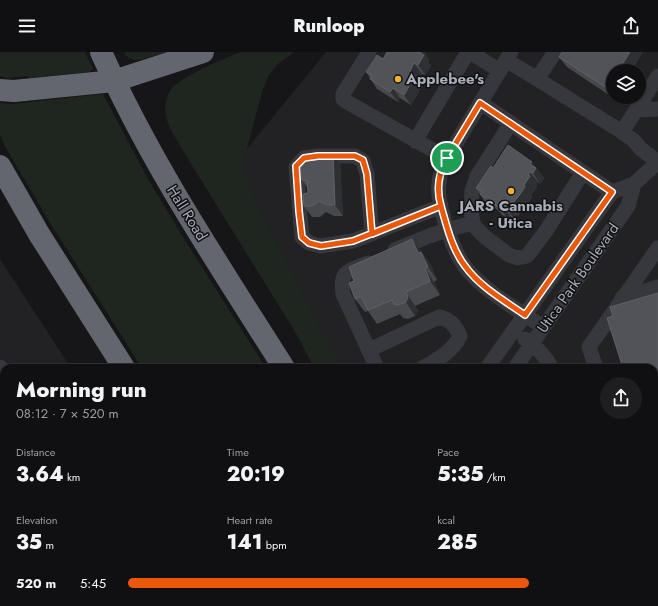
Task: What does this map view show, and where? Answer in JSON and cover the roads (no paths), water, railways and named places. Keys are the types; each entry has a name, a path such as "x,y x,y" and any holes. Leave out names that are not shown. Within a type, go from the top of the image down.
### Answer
{"highway":[{"name":"Hall Road","path":"101,52 144,140 178,200 281,364"},
{"path":"0,90 14,91 114,81 203,52"},
{"path":"0,166 39,234 121,364"}],"street":[{"path":"369,52 343,94 343,99 447,158"},
{"path":"415,141 469,52 506,61 537,79 622,132 633,140 640,149 658,162 634,184 612,192 480,103"},
{"path":"537,79 555,52"},
{"path":"506,61 447,158 439,176 438,187 447,229 453,246 466,268 489,289 543,327"},
{"path":"622,132 658,76"},
{"path":"636,110 658,109"},
{"path":"510,123 477,176 472,191 471,210 473,223 476,228 485,237 509,255 518,258 527,256 546,231 583,172"},
{"path":"372,234 367,174 363,160 355,156 318,156 304,158 296,166 302,237 309,243 321,246 353,241 372,234 441,206"},
{"name":"Utica Park Boulevard","path":"518,364 628,206 634,184"},
{"name":"Utica Park Boulevard","path":"490,364 612,192"},
{"path":"375,364 343,294 341,282 346,273 429,235 473,223"},
{"path":"595,364 589,347 658,248"},
{"path":"622,298 658,287"},
{"path":"369,350 439,317 448,319 458,330 460,336 457,343 432,364"},
{"path":"514,331 532,343 541,352 549,364"}],"place":[{"name":"Applebee's","path":"398,79"},
{"name":"JARS Cannabis - Utica","path":"511,191"}]}
